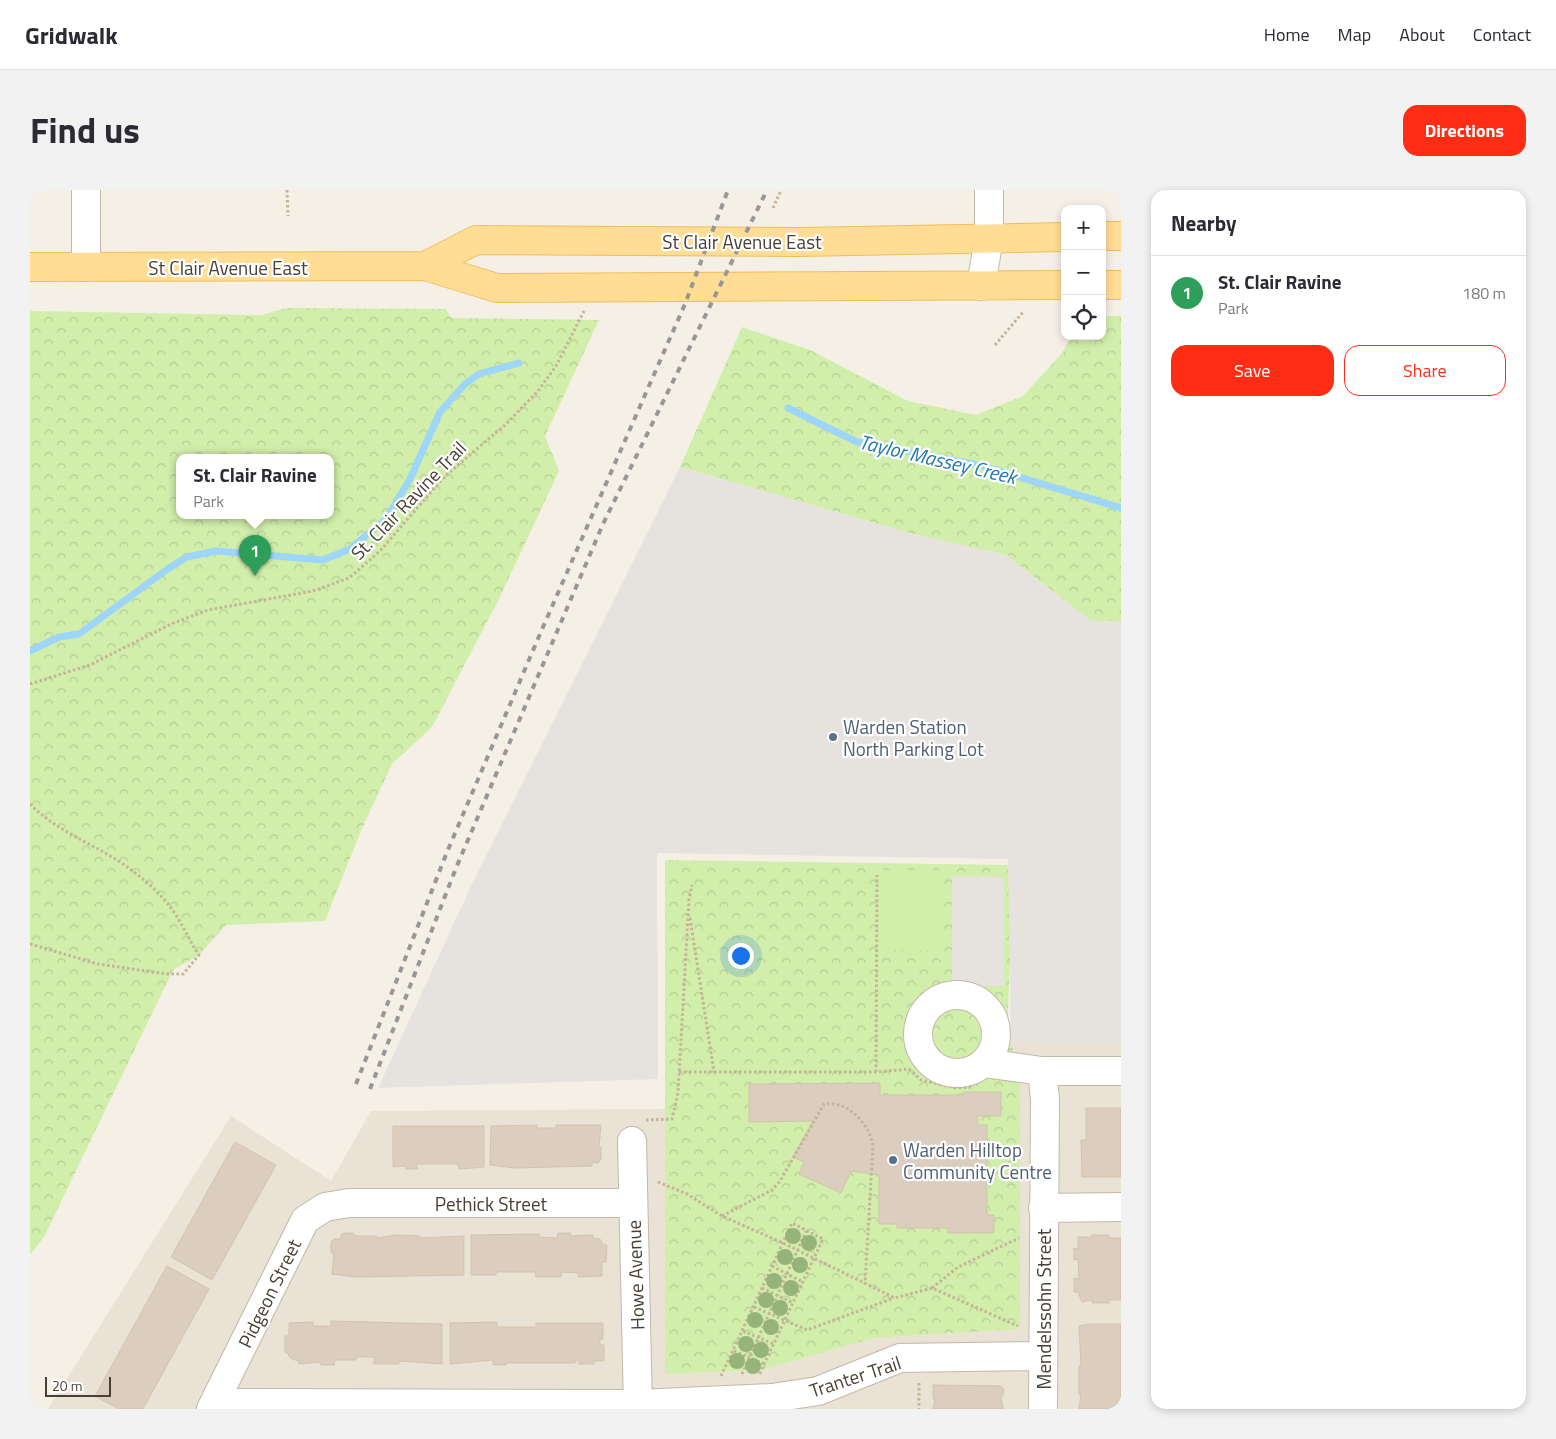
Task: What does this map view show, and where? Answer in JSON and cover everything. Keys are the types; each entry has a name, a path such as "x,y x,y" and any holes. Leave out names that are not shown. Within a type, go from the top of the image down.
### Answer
{"main road":[{"path":"1106,236 1121,236"},
{"name":"St Clair Avenue East","path":"425,266 476,240 799,242 1061,237"},
{"name":"St Clair Avenue East","path":"30,267 425,266 497,288 1061,285"},
{"path":"1106,285 1121,285"}],"street":[{"path":"86,190 86,267"},
{"path":"981,286 989,238 989,190"},
{"path":"983,1075 1042,1071 1121,1071"},
{"name":"Mendelssohn Street","path":"1042,1071 1045,1099 1043,1409"},
{"name":"Howe Avenue","path":"632,1140 639,1406"},
{"name":"Pethick Street","path":"349,1203 633,1203"},
{"name":"Pidgeon Street","path":"213,1406 305,1220 325,1207 349,1203"},
{"name":"Mendelssohn Street","path":"1043,1208 1121,1207"},
{"name":"Tranter Trail","path":"213,1406 639,1406 818,1391 900,1358 1042,1356"}],"path":[{"path":"287,190 288,216"},
{"path":"773,208 781,190"},
{"name":"St. Clair Ravine Trail","path":"30,684 90,665 171,624 208,610 313,591 349,578 380,551 444,476 505,425 542,386 556,366 584,312 584,288"},
{"path":"995,345 1025,309"},
{"path":"30,804 39,813 64,830 128,867 155,889 172,909 199,955 183,974 167,974 98,964 30,944"},
{"path":"876,1072 877,875"},
{"path":"655,1120 672,1119 678,1093 688,911 692,885"},
{"path":"688,911 714,1072"},
{"path":"678,1072 876,1072 909,1069 921,1080 956,1088 983,1075"},
{"path":"722,1216 772,1190 780,1181 824,1104 832,1103 842,1107 852,1112 866,1127 870,1133 872,1145 865,1284"},
{"path":"655,1181 687,1194 722,1216 783,1242 895,1298"},
{"path":"717,1384 734,1352 792,1224 823,1239 764,1364 767,1396"},
{"path":"741,1375 806,1231"},
{"path":"754,1307 784,1322 807,1330 895,1298 932,1288 958,1267 1012,1239 1026,1236"},
{"path":"772,1266 803,1282"},
{"path":"762,1288 793,1303"},
{"path":"932,1288 1022,1327"},
{"path":"743,1331 774,1344"},
{"path":"734,1352 764,1364"},
{"path":"919,1381 919,1409"}],"shaded area":[{"name":"Warden Station North Parking Lot","path":"680,467 909,533 1006,555 1091,621 1121,621 1121,1042 1011,1042 1008,859 657,853 658,1079 378,1088 471,886"},
{"path":"952,876 1004,877 1004,986 952,986"},
{"path":"1010,1042 1121,1042 1121,1409 48,1409 231,1116 331,1181 371,1111 665,1109 665,1374 761,1370 874,1338 1019,1329 1020,1068"}],"green space":[{"path":"286,308 446,309 451,318 599,320 545,436 559,471 499,599 432,727 392,764 360,833 325,921 226,925 199,955 173,970 44,1237 30,1255 30,311 262,315"},
{"path":"1106,316 1121,316 1121,621 1091,621 1006,555 909,533 680,467 742,327 810,350 908,401 976,415 1023,396 1063,352 1069,340 1106,340"},
{"path":"665,860 1014,865 1007,1034 1020,1068 1020,1329 874,1338 761,1370 665,1374"},
{"path":"882,870 940,870 941,950 882,950"}],"building":[{"name":"Warden Hilltop Community Centre","path":"880,1083 880,1095 963,1095 963,1092 1001,1092 1001,1116 977,1116 978,1125 987,1125 987,1215 994,1215 994,1233 948,1233 948,1228 897,1228 897,1224 879,1224 879,1175 851,1171 841,1193 799,1174 804,1162 793,1157 813,1121 749,1122 749,1084"},
{"path":"1086,1108 1121,1108 1121,1177 1082,1177 1081,1140 1086,1140"},
{"path":"537,1125 537,1128 556,1128 556,1125 601,1125 599,1147 601,1147 601,1159 598,1163 592,1163 592,1166 515,1168 490,1165 491,1126"},
{"path":"393,1126 484,1126 484,1167 459,1169 458,1164 417,1164 417,1169 406,1169 406,1166 393,1167"},
{"path":"235,1142 276,1165 212,1280 171,1257"},
{"path":"353,1233 356,1236 377,1236 377,1238 396,1235 420,1236 420,1238 464,1236 464,1275 356,1277 332,1274 334,1253 331,1253 331,1242 334,1239 341,1239 341,1235"},
{"path":"558,1233 571,1233 570,1236 593,1235 593,1238 600,1239 603,1245 607,1245 606,1262 602,1262 602,1276 578,1277 578,1273 561,1272 561,1277 536,1277 535,1272 496,1272 496,1275 471,1275 471,1235 539,1234 539,1237 557,1238"},
{"path":"1092,1235 1109,1235 1109,1238 1121,1238 1121,1300 1109,1300 1109,1303 1092,1303 1092,1300 1082,1302 1078,1292 1074,1292 1074,1278 1079,1279 1078,1259 1074,1260 1074,1248 1078,1249 1078,1237 1091,1237"},
{"path":"167,1266 209,1289 143,1409 119,1409 95,1396"},
{"path":"331,1321 442,1324 442,1364 399,1361 399,1364 374,1364 374,1357 356,1357 356,1360 335,1360 334,1365 321,1365 321,1362 299,1364 298,1361 290,1358 288,1353 285,1353 285,1336 289,1336 289,1323 313,1322 313,1326 331,1326"},
{"path":"497,1322 497,1327 536,1327 536,1323 603,1323 603,1339 600,1339 600,1345 604,1345 604,1361 594,1361 594,1364 579,1364 579,1360 575,1360 575,1363 506,1363 506,1365 493,1365 493,1360 450,1364 450,1323"},
{"path":"1089,1324 1121,1324 1121,1409 1079,1409 1081,1394 1079,1395 1079,1366 1081,1366 1079,1326"},
{"path":"933,1385 1000,1386 1004,1389 1001,1397 1003,1409 933,1409 935,1399 933,1399"}],"waterway":[{"name":"Taylor Massey Creek","path":"30,651 59,637 79,634 187,557 216,551 323,560 350,549 386,519 410,479 440,412 465,384 479,374 519,363"},
{"name":"Taylor Massey Creek","path":"788,408 857,442 983,466 1121,508"}],"railway":[{"path":"356,1084 447,852 543,627 685,304 728,190"},
{"path":"370,1089 456,868 603,524 767,190"}],"place":[{"name":"St. Clair Ravine","path":"255,576"},
{"name":"Warden Station North Parking Lot","path":"833,737"},
{"name":"Warden Hilltop Community Centre","path":"893,1160"}]}
